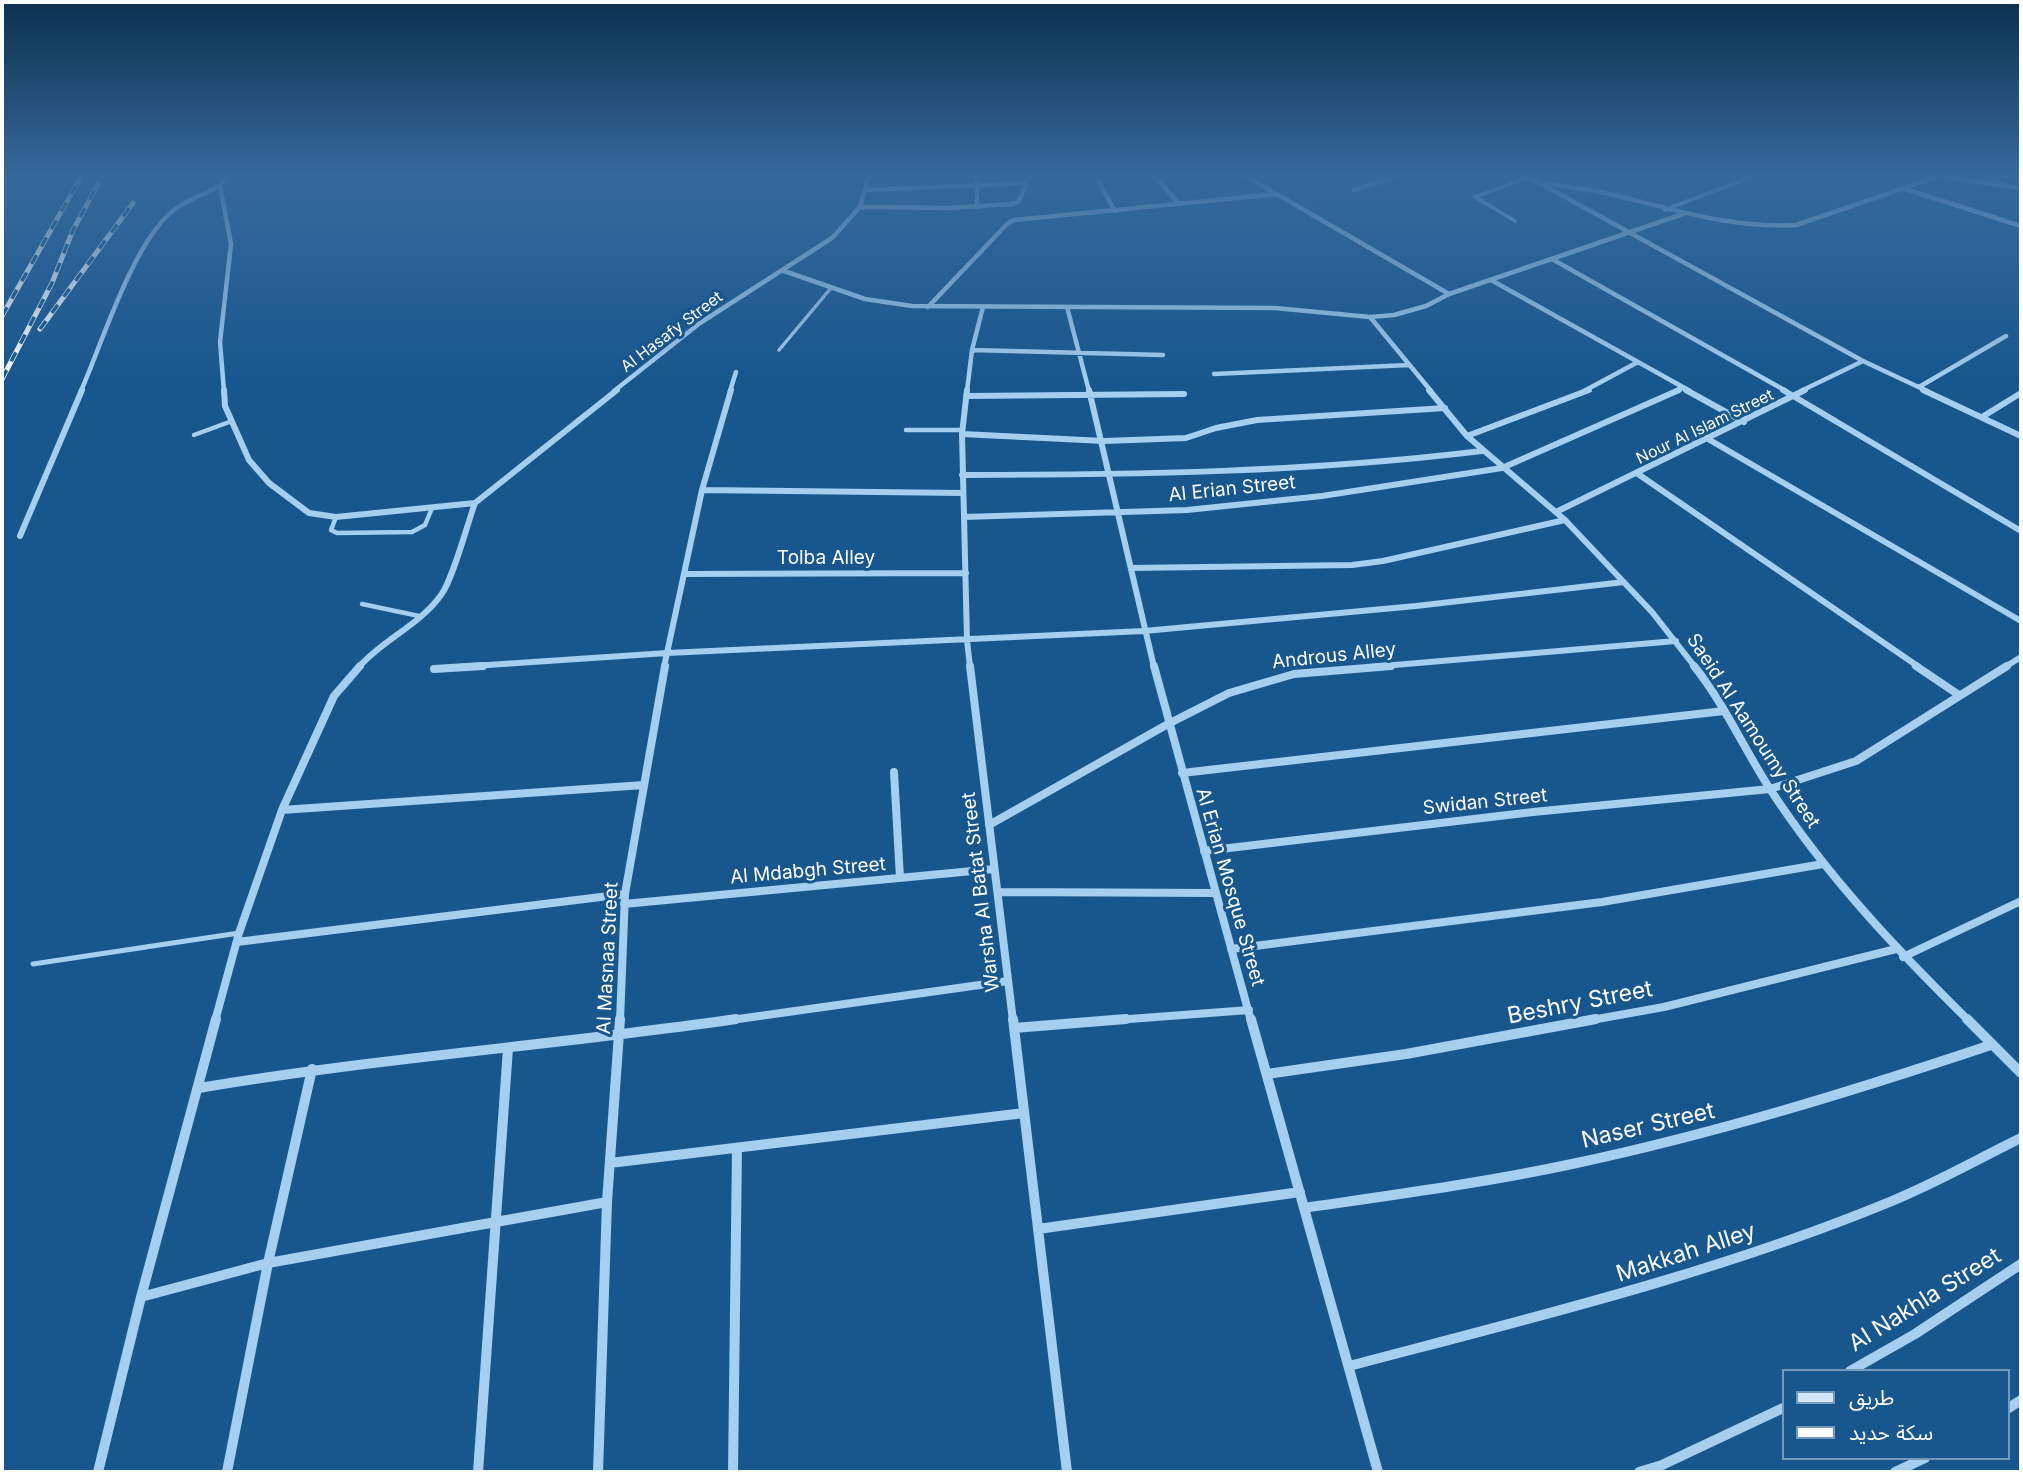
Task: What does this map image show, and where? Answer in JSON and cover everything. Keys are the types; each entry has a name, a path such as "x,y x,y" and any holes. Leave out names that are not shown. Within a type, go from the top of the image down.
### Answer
{"street":[{"path":"20,536 135,263 148,244"},
{"path":"97,1472 238,937 282,810 334,696 370,654 436,601 447,586 475,503 336,517 309,513 269,483 249,460 225,406 220,342 231,244"},
{"name":"Al Hasafy Street","path":"475,503 699,323 824,244"},
{"path":"929,307 988,244"},
{"path":"1362,244 1449,294"},
{"path":"784,271 879,302 929,307 1275,307 1370,317 1394,315 1426,306 1449,294 1598,244"},
{"path":"1649,244 1863,360 2021,436"},
{"path":"1552,260 1794,396 2021,531"},
{"path":"1491,280 1744,422"},
{"name":"Warsha Al Batat Street","path":"983,307 972,350 963,432 967,640 1038,1229 1063,1472"},
{"name":"Al Erian Mosque Street","path":"1067,307 1104,441 1144,631 1168,724 1378,1472"},
{"name":"Saeid Al Aamoumy Street","path":"1370,317 1482,451 1565,520 1676,641 1724,711 1770,789 1822,864 1903,957 2021,1073"},
{"path":"1919,387 2006,336"},
{"path":"972,350 1163,355"},
{"name":"Nour Al Islam Street","path":"1556,512 1744,422 1863,360"},
{"path":"1468,436 1588,390 1638,362"},
{"path":"1214,374 1409,365"},
{"name":"Al Masnaa Street","path":"598,1472 607,1202 619,1036 624,899 667,653 702,490 736,372"},
{"name":"Al Erian Street","path":"964,517 1118,514 1322,496 1502,468 1683,388"},
{"path":"1982,417 2021,393"},
{"path":"966,396 1184,394"},
{"path":"963,432 1104,441 1186,438 1216,428 1257,420 1445,408"},
{"path":"1709,439 2021,621"},
{"path":"962,475 1111,475 1319,467 1482,451"},
{"path":"1638,474 1959,695"},
{"path":"702,490 963,493"},
{"path":"1131,568 1352,565 1383,561 1565,520"},
{"name":"Tolba Alley","path":"686,574 966,573"},
{"path":"434,669 667,653 1144,631 1416,606 1624,582"},
{"name":"Androus Alley","path":"989,825 1168,724 1238,688 1266,679 1294,674 1676,641"},
{"name":"Swidan Street","path":"1204,851 1481,818 1770,789 1856,761 2021,657"},
{"path":"1182,773 1724,711"},
{"path":"894,772 900,878"},
{"path":"282,810 644,785"},
{"path":"1231,948 1572,908 1731,883 1822,864"},
{"name":"Al Mdabgh Street","path":"238,937 624,899 994,869"},
{"path":"998,892 1215,892"},
{"path":"1903,957 2021,901"},
{"name":"Beshry Street","path":"1267,1074 1406,1054 1626,1015 1783,979 1896,949"},
{"path":"199,1088 312,1069 619,1036 1008,981"},
{"path":"1014,1028 1249,1010"},
{"name":"Naser Street","path":"1304,1208 1461,1185 1619,1153 1757,1119 1872,1085 1991,1045"},
{"path":"478,1472 508,1048"},
{"path":"227,1472 268,1263 312,1069"},
{"path":"610,1163 1024,1113"},
{"name":"Makkah Alley","path":"1349,1366 1634,1291 1747,1255 1881,1206 2021,1138"},
{"path":"733,1472 737,1148"},
{"path":"1038,1229 1300,1192"},
{"path":"141,1297 268,1263 607,1202"},
{"name":"Al Nakhla Street","path":"1854,1369 1915,1334 2021,1264"},
{"path":"1639,1472 1662,1465 1782,1408"},
{"path":"1895,1472 1921,1460"}],"lane":[{"path":"779,350 831,288"},
{"path":"194,435 232,421"},
{"path":"906,430 963,432"},
{"path":"336,517 331,530 337,533 412,532 425,525 432,508"},
{"path":"362,604 419,616"},
{"path":"33,964 238,937"}],"railway":[{"path":"2,316 43,244"},
{"path":"2,379 52,283 68,244"},
{"path":"40,329 103,244"}]}
